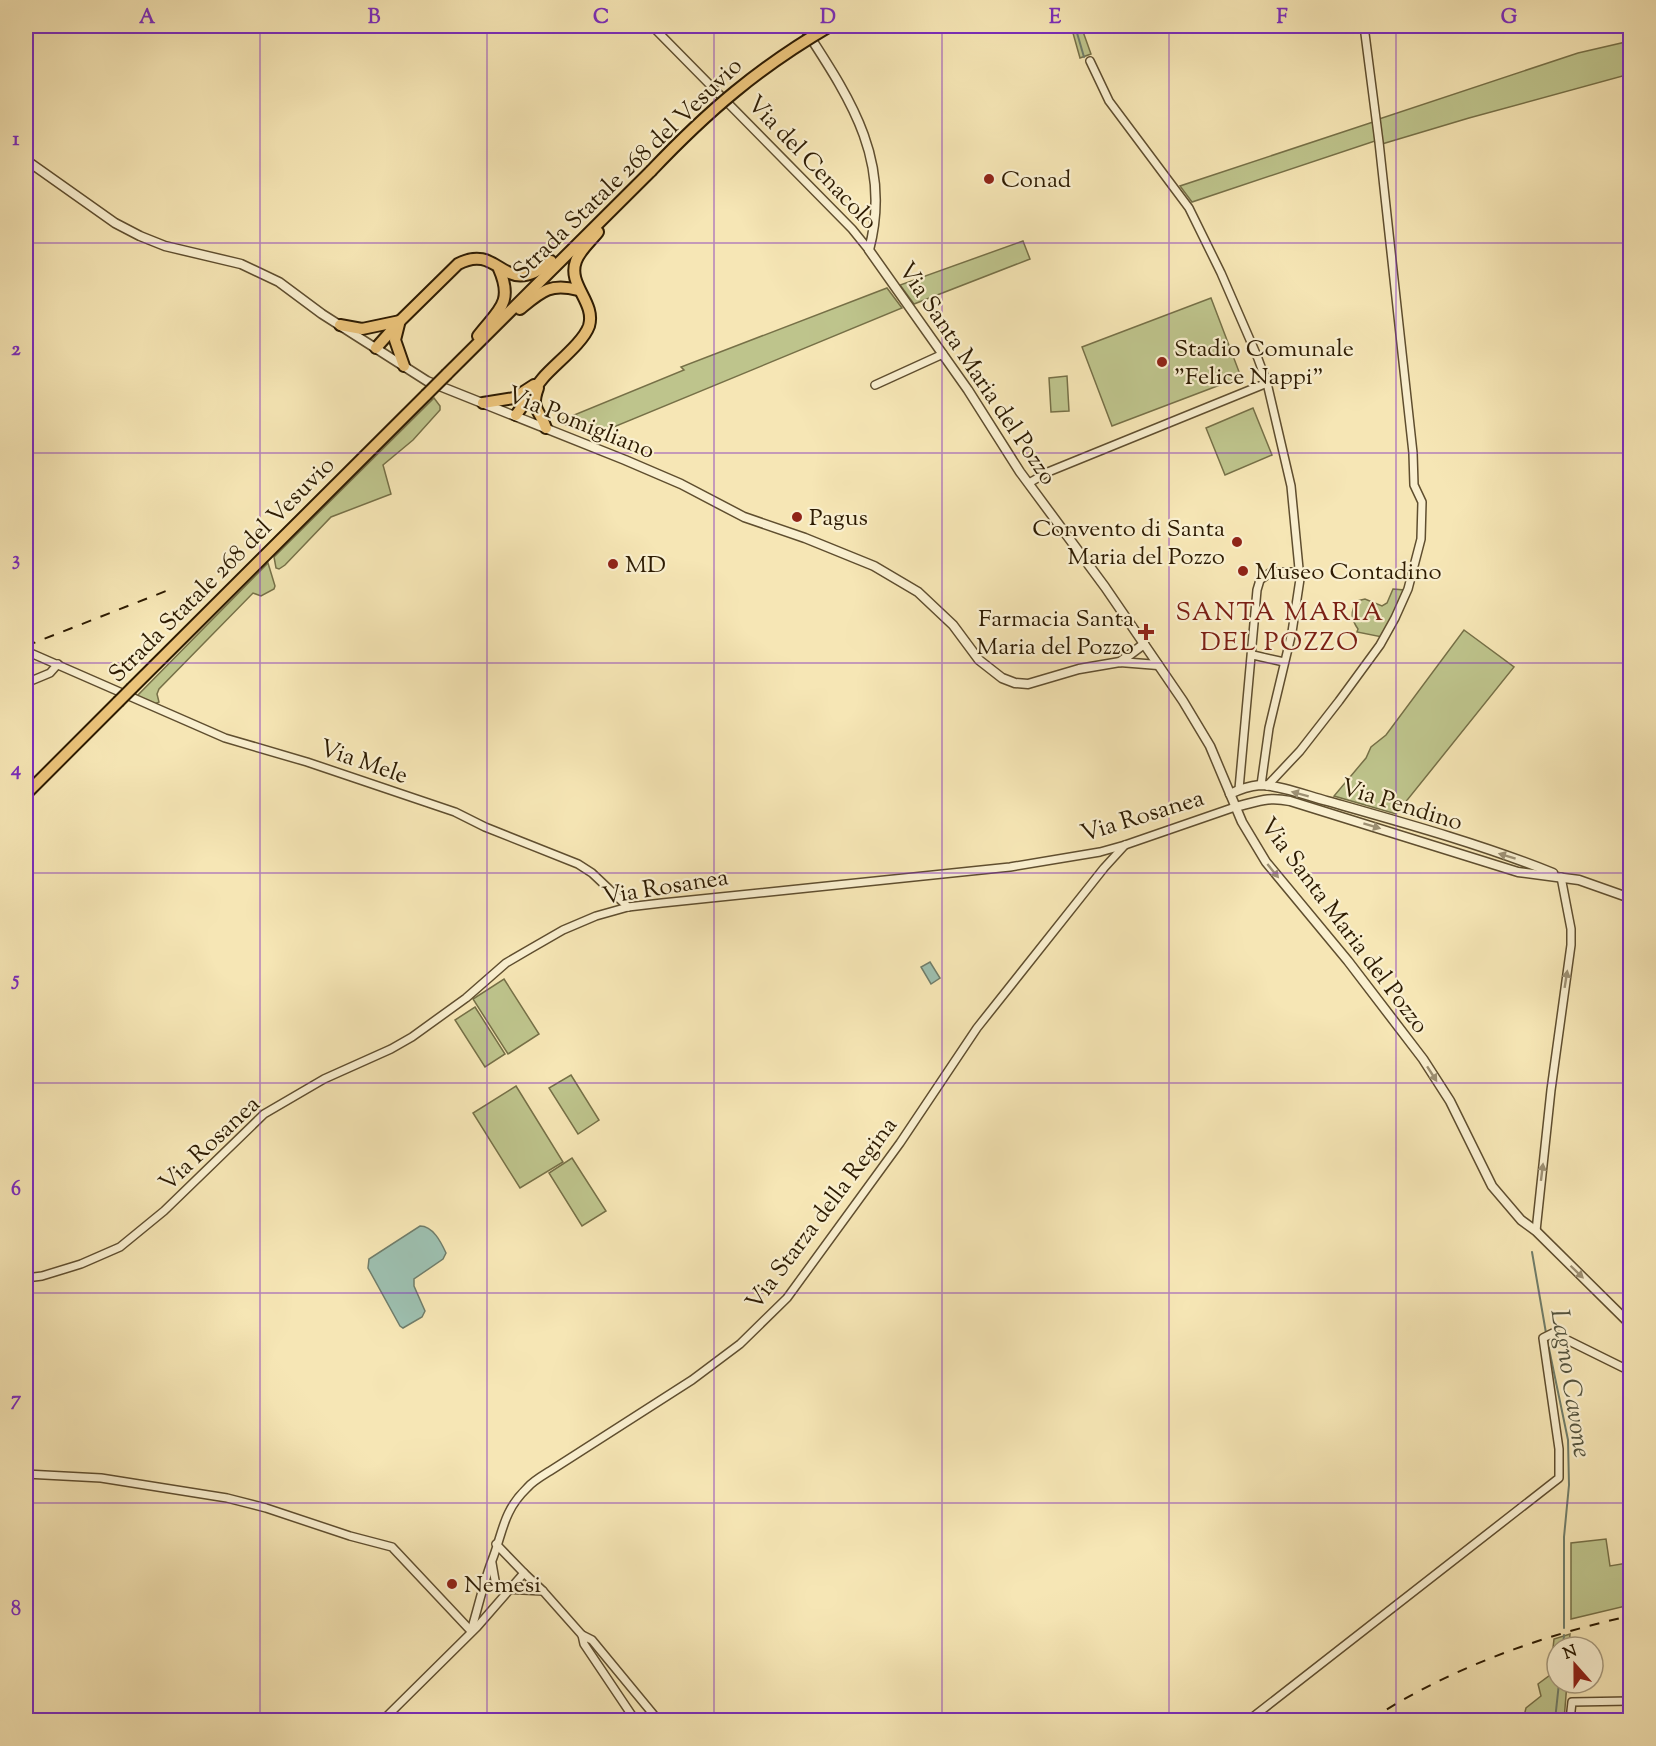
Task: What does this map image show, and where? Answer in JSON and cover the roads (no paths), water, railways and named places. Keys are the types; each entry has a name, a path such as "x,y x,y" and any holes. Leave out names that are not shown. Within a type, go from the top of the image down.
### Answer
{"highway":[{"name":"Strada Statale 268 del Vesuvio","path":"491,330 734,91 780,56 830,26"},
{"path":"516,415 542,380 584,336 589,326 590,314 574,274 575,262 605,224 617,204"},
{"path":"376,348 400,321 459,264 468,259 489,260 499,269 518,276 536,273 596,226"},
{"path":"462,359 502,306 506,287 499,269"},
{"path":"462,359 491,330 546,289 563,286 579,290"},
{"path":"340,325 362,329 400,321"},
{"path":"400,321 395,340 404,366"},
{"name":"Strada Statale 268 del Vesuvio","path":"26,794 462,359"},
{"path":"483,403 514,398 542,380"},
{"path":"542,380 534,398 535,407 546,428"}],"street":[{"name":"Via del Cenacolo","path":"652,26 766,140 869,249"},
{"path":"803,26 856,113 870,150 875,186 875,226 869,249"},
{"path":"1264,786 1300,751 1380,645 1408,589 1421,539 1422,502 1414,485 1413,453 1364,26"},
{"path":"1090,61 1109,101 1189,208 1226,284 1267,383 1291,486 1300,572 1297,604 1269,728 1264,786"},
{"name":"Via Pomigliano","path":"26,160 116,223 165,246 241,264 279,282 417,376 446,390 516,415 681,484 744,517 814,541 874,566 928,600 953,625 979,660 1002,678 1015,683 1028,684 1079,669 1120,662 1158,665"},
{"name":"Via Santa Maria del Pozzo","path":"869,249 943,354 1029,483 1183,701 1210,746 1242,822 1266,862 1348,961 1423,1059 1450,1101 1492,1186 1521,1220 1536,1231 1630,1324"},
{"path":"874,384 943,354"},
{"path":"1029,483 1048,472 1267,383"},
{"path":"1239,789 1253,655 1257,590 1260,580 1271,572 1300,572"},
{"name":"Via Pomigliano","path":"1120,662 1144,644"},
{"name":"Via Mele","path":"26,651 225,738 307,762 455,812 484,827 578,864 592,873 628,907"},
{"path":"1253,655 1284,662"},
{"path":"26,683 50,673 58,664"},
{"name":"Via Pendino","path":"1230,794 1239,789 1264,786 1352,808 1520,860 1562,877"},
{"name":"Via Pendino","path":"1235,807 1262,799 1274,798 1290,801 1518,872 1579,880 1630,898"},
{"name":"Via Rosanea","path":"26,1278 64,1270 120,1247 164,1211 264,1114 324,1079 412,1037 453,1008 506,963 563,930 596,916 628,907 1010,867 1100,852 1235,807"},
{"name":"Via Starza della Regina","path":"471,1631 504,1519 528,1486 692,1380 740,1344 787,1298 900,1143 977,1028 1104,868 1125,845"},
{"path":"1536,1231 1571,945 1571,929 1562,877"},
{"path":"1250,1720 1559,1478 1560,1449 1543,1338 1553,1333 1630,1371"},
{"path":"26,1474 101,1478 227,1498 302,1518 351,1536 392,1547 471,1631"},
{"path":"496,1544 543,1591 582,1635 592,1640 658,1720"},
{"path":"492,1563 496,1586 543,1591"},
{"name":"Via Starza della Regina","path":"383,1720 477,1627 524,1573"},
{"path":"582,1635 584,1644 635,1720"},
{"path":"1570,1720 1572,1702 1630,1701"}],"waterway":[{"path":"1075,26 1084,57"},
{"name":"Lagno Cavone","path":"1532,1252 1546,1333"},
{"name":"Lagno Cavone","path":"1547,1339 1568,1440 1569,1485 1564,1537 1564,1628"},
{"name":"Lagno Cavone","path":"1555,1720 1558,1695"}],"railway":[{"path":"26,646 166,591"},
{"path":"1370,1720 1431,1685 1495,1656 1528,1644 1630,1616"}],"place":[{"name":"Conad","path":"989,179"},
{"name":"Stadio Comunale \"Felice Nappi\"","path":"1162,362"},
{"name":"Pagus","path":"797,517"},
{"name":"Convento di Santa Maria del Pozzo","path":"1237,542"},
{"name":"MD","path":"613,564"},
{"name":"Museo Contadino","path":"1243,571"},
{"name":"Farmacia Santa Maria del Pozzo","path":"1146,632"},
{"name":"Nemesi","path":"452,1584"}],"district":[{"name":"SANTA MARIA DEL POZZO","path":"1280,626"}]}
